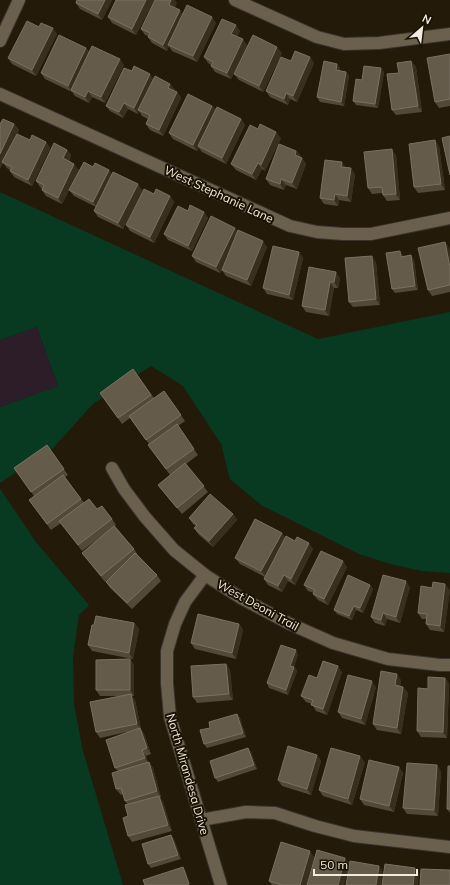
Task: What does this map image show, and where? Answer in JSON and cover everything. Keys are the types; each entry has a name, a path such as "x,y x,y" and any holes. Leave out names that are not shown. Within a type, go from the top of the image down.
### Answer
{"street":[{"path":"0,41 19,0"},
{"path":"234,0 317,37 344,44 379,43 450,34"},
{"name":"West Stephanie Lane","path":"0,94 290,226 317,232 371,234 450,218"},
{"name":"West Deoni Trail","path":"112,468 124,489 145,517 174,550 205,575 241,598 288,623 333,643 388,659 450,665"},
{"name":"North Mirandesa Drive","path":"205,575 185,602 175,624 167,651 167,683 170,717 221,885"},
{"path":"202,820 246,812 276,813 315,826 354,836 450,847"}],"shaded area":[{"path":"37,327 58,386 0,407 0,340"}],"green space":[{"path":"0,192 318,339 450,312 450,573 422,571 390,564 359,554 261,505 230,479 221,444 183,386 151,366 93,404 53,448 0,483 0,407 58,386 37,327 0,340"},
{"path":"0,489 36,542 89,605 79,615 73,657 74,704 83,751 123,885 0,885"}],"building":[{"path":"77,0 105,0 98,14 76,3"},
{"path":"116,0 146,0 132,29 108,17"},
{"path":"155,0 171,0 169,5 180,10 163,45 148,37 150,33 141,29"},
{"path":"187,5 212,17 193,56 168,45"},
{"path":"222,19 236,25 231,34 243,39 227,73 211,66 213,62 204,57"},
{"path":"27,21 39,27 41,23 53,28 32,70 8,58"},
{"path":"59,35 86,48 68,86 41,73"},
{"path":"253,35 277,47 259,86 234,74"},
{"path":"92,46 120,59 101,97 88,91 85,97 71,90"},
{"path":"295,51 310,57 293,96 286,93 284,99 266,91 281,57 291,61"},
{"path":"450,54 450,99 435,102 427,58"},
{"path":"324,61 337,64 336,70 346,72 341,102 317,97"},
{"path":"411,61 418,106 392,110 387,74 399,73 397,63"},
{"path":"134,66 150,74 134,108 124,103 119,112 106,106 124,68 132,71"},
{"path":"364,66 381,68 375,104 353,101 356,79 362,80"},
{"path":"155,76 170,84 168,88 177,92 159,130 146,124 150,115 138,110"},
{"path":"188,94 212,106 193,145 169,133"},
{"path":"217,107 241,119 222,158 198,146"},
{"path":"3,119 14,124 0,154 0,124"},
{"path":"260,124 276,132 261,165 258,163 252,174 231,164 250,125 258,129"},
{"path":"17,134 30,140 32,135 46,142 28,180 10,171 12,167 2,162"},
{"path":"450,136 450,175 442,138"},
{"path":"435,140 441,184 414,187 409,144"},
{"path":"54,143 67,150 63,158 74,164 58,198 42,190 44,185 36,181"},
{"path":"279,144 296,151 295,155 302,158 292,183 281,179 280,184 266,179"},
{"path":"392,149 396,194 383,195 382,187 368,188 364,152"},
{"path":"325,160 342,162 341,167 351,168 347,196 335,194 334,200 320,198"},
{"path":"84,162 93,167 95,163 109,170 93,202 69,190"},
{"path":"113,172 138,184 118,223 94,211"},
{"path":"144,189 154,194 156,189 170,196 150,237 126,225"},
{"path":"190,205 204,212 188,246 164,234 178,206 188,211"},
{"path":"211,216 235,228 216,267 192,256"},
{"path":"238,230 263,241 247,280 222,270"},
{"path":"445,242 450,267 450,285 428,290 418,248"},
{"path":"273,246 299,252 289,295 263,288"},
{"path":"400,251 401,257 411,255 415,286 392,289 386,253"},
{"path":"372,256 376,299 349,302 345,258"},
{"path":"309,267 336,272 334,282 330,282 325,310 302,306"},
{"path":"133,369 151,395 118,418 100,393"},
{"path":"164,391 181,415 146,440 129,416"},
{"path":"177,424 194,449 166,469 148,445"},
{"path":"47,445 64,469 31,492 14,468"},
{"path":"185,463 204,486 177,508 158,485"},
{"path":"63,475 81,499 47,524 29,500"},
{"path":"210,494 233,514 209,541 194,528 197,525 189,518"},
{"path":"89,499 97,509 102,506 112,519 78,545 59,521"},
{"path":"255,519 282,533 261,571 235,558"},
{"path":"114,526 134,549 101,576 82,553"},
{"path":"286,536 295,541 297,537 309,543 291,579 284,575 278,586 264,579"},
{"path":"321,551 343,561 324,599 313,594 315,590 304,585"},
{"path":"135,553 157,575 127,603 106,582"},
{"path":"348,575 370,585 360,608 354,606 349,616 334,610"},
{"path":"383,575 406,581 396,617 383,613 381,620 371,617"},
{"path":"433,582 445,584 440,626 426,624 427,614 418,613 421,586 432,588"},
{"path":"198,614 239,624 232,653 191,643"},
{"path":"96,616 134,623 129,653 88,645 92,625 94,625"},
{"path":"281,645 296,650 290,666 294,667 286,690 267,683"},
{"path":"130,659 130,690 96,690 96,660"},
{"path":"323,661 338,666 323,709 311,705 313,700 301,696 309,675 317,678"},
{"path":"226,664 229,694 193,697 191,666"},
{"path":"381,671 397,674 395,685 403,687 397,728 373,724"},
{"path":"348,675 372,681 361,719 338,712"},
{"path":"428,677 445,678 443,732 417,731 418,688 428,689"},
{"path":"131,694 137,724 96,732 90,702"},
{"path":"237,714 243,733 204,744 200,730 210,728 209,722"},
{"path":"140,728 147,748 142,750 145,758 115,768 106,740"},
{"path":"288,746 317,755 307,789 278,780"},
{"path":"248,748 254,765 215,778 210,761"},
{"path":"331,748 360,756 348,799 319,790"},
{"path":"369,760 399,767 389,806 360,799"},
{"path":"149,762 157,791 125,801 121,788 116,789 112,773"},
{"path":"407,763 437,765 434,810 403,808"},
{"path":"448,766 450,766 450,809 447,809"},
{"path":"159,796 168,825 128,836 123,818 128,816 125,805"},
{"path":"171,835 178,855 148,864 142,844"},
{"path":"281,842 310,851 300,885 282,885 269,881"},
{"path":"317,850 345,858 338,885 307,885"},
{"path":"350,861 379,866 376,885 346,885"},
{"path":"385,864 415,868 413,885 382,885"},
{"path":"183,867 189,884 145,885 143,880"},
{"path":"421,869 450,870 450,885 420,885"}]}
